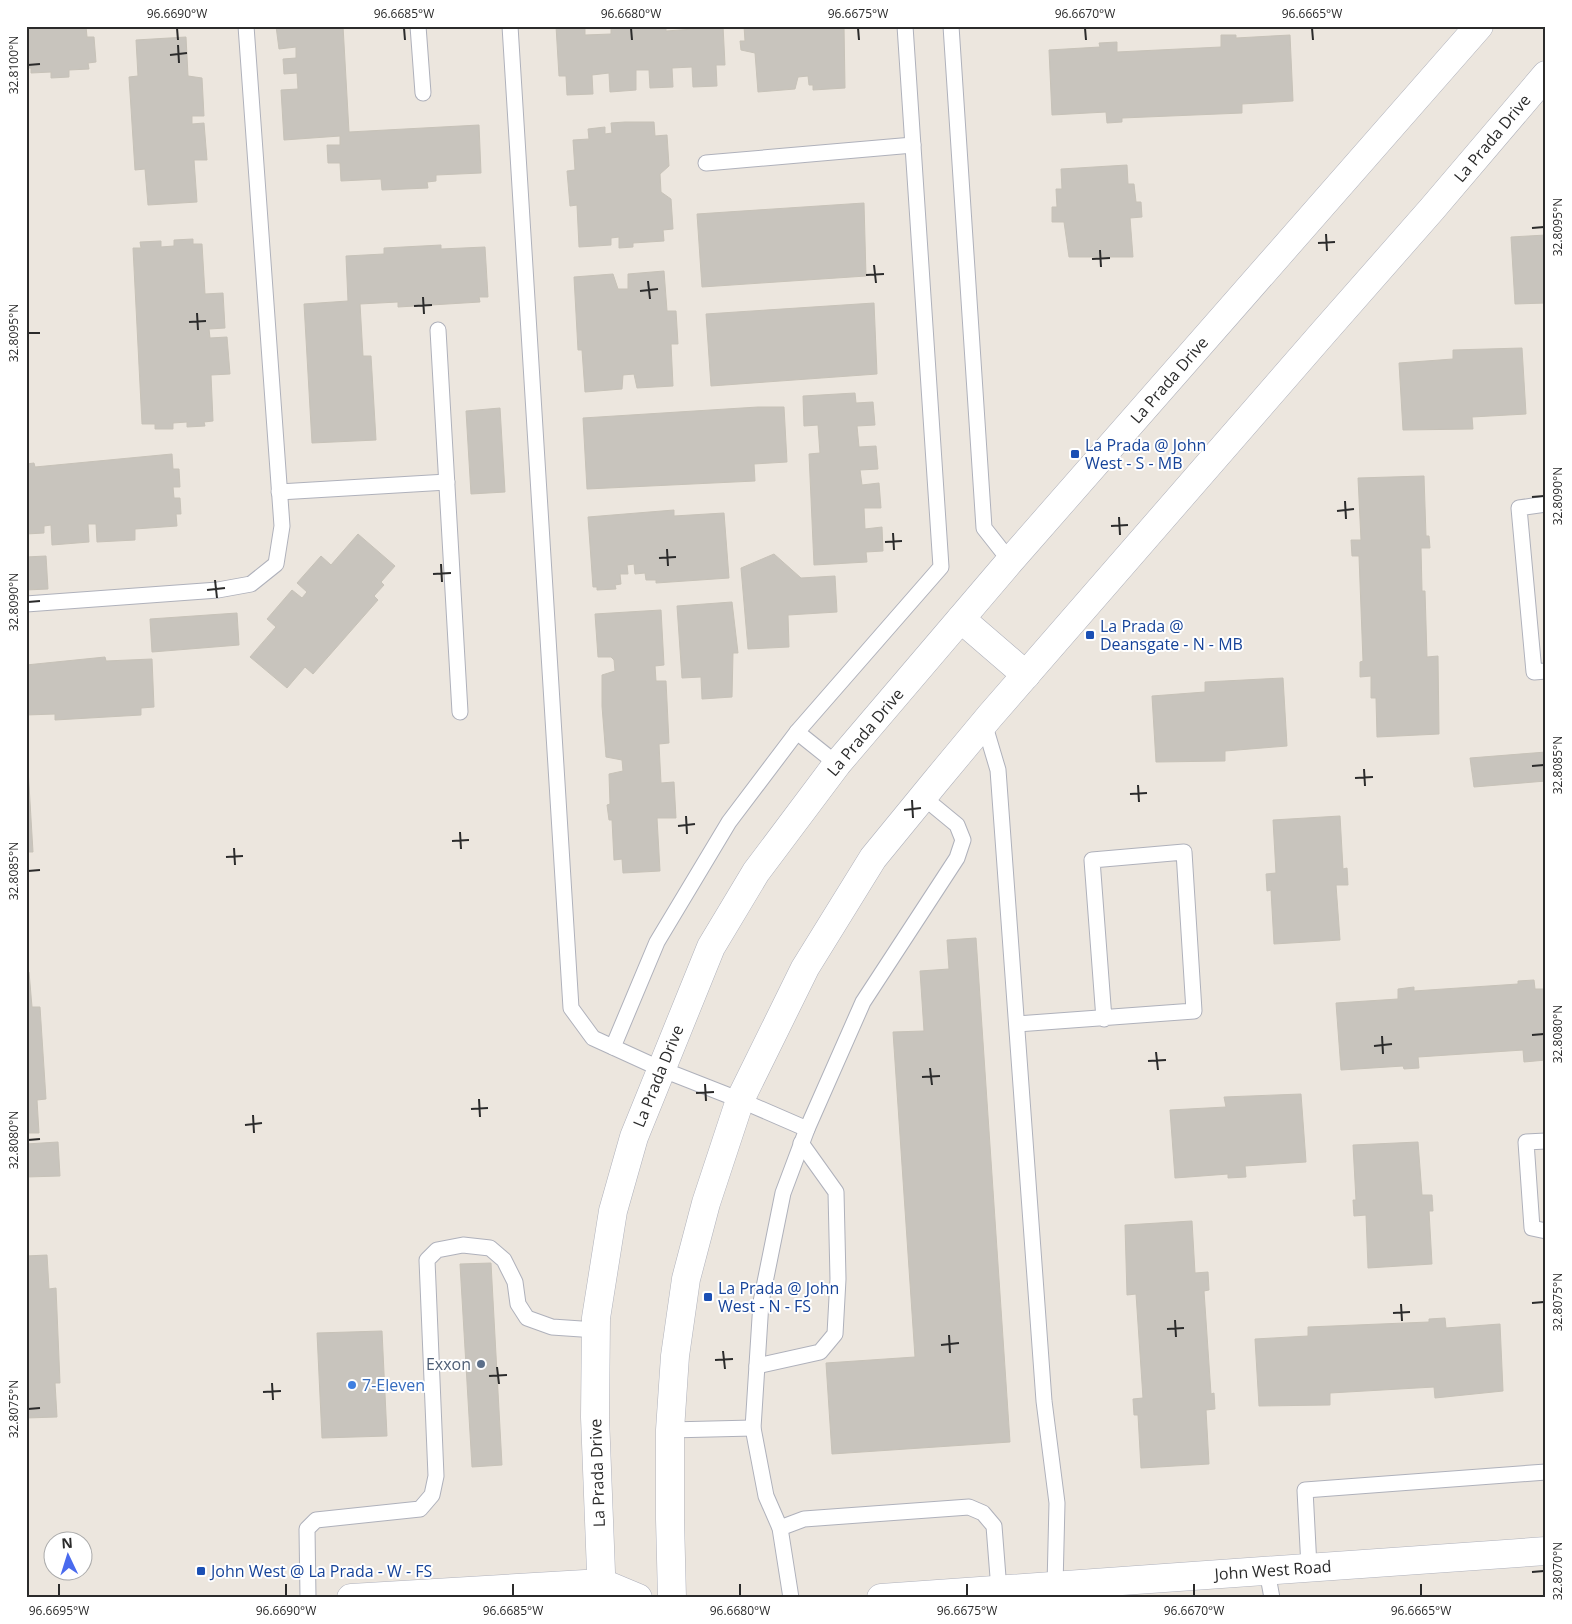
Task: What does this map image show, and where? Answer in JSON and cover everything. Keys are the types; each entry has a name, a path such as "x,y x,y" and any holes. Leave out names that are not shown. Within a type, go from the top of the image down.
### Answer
{"main road":[{"name":"La Prada Drive","path":"602,1591 595,1417 596,1318 613,1211 634,1137 711,947 756,872 837,764 1010,561 1479,26"},
{"name":"La Prada Drive","path":"672,1598 670,1430 675,1356 686,1279 706,1203 740,1100 805,968 873,858 923,796 1546,75"},
{"path":"961,619 1026,675"},
{"name":"John West Road","path":"882,1598 959,1595 999,1590 1546,1551"},
{"path":"352,1598 602,1591 638,1598"}],"lane":[{"path":"26,604 218,590 251,584 276,564 282,526 246,26"},
{"path":"418,26 423,93"},
{"path":"510,26 571,1008 593,1038 661,1069 740,1100 804,1136 836,1192 838,1279 835,1334 820,1352 757,1366"},
{"path":"613,1047 662,933 729,822 797,732 941,567 905,26"},
{"path":"951,26 984,528 1010,561"},
{"path":"706,163 913,145"},
{"path":"438,330 460,712"},
{"path":"279,492 447,482"},
{"path":"1546,504 1519,508 1534,672 1546,671"},
{"path":"984,724 998,770 1044,1401 1057,1503 1055,1586"},
{"path":"797,732 837,764"},
{"path":"791,1598 780,1528 766,1496 753,1428 763,1293 784,1193 804,1136 863,1002 957,858 963,840 957,825 923,796"},
{"path":"1017,1024 1104,1019 1194,1011 1184,852 1092,860 1104,1019"},
{"path":"1546,1141 1526,1142 1532,1228 1546,1231"},
{"path":"308,1598 307,1529 316,1520 420,1509 432,1495 436,1476 427,1260 437,1250 464,1245 490,1248 504,1260 515,1282 518,1304 527,1318 552,1327 596,1330"},
{"path":"670,1430 753,1428"},
{"path":"1309,1567 1305,1490 1546,1472"},
{"path":"780,1528 804,1519 969,1507 983,1513 994,1526 999,1590"},
{"path":"1267,1571 1272,1598"}],"building":[{"path":"47,26 86,26 87,37 94,37 96,62 88,63 89,69 69,70 69,77 51,78 51,72 31,73 31,68 26,68 26,40 29,40 28,30"},
{"path":"276,26 343,26 349,132 479,125 481,173 436,175 436,181 427,182 428,188 382,190 381,179 341,181 340,163 328,163 327,145 340,145 340,136 284,140 281,90 298,89 297,73 284,74 283,59 296,58 296,47 279,49"},
{"path":"556,26 585,26 585,35 611,34 611,26 666,26 666,31 694,29 694,26 723,26 725,65 716,65 717,86 693,87 692,67 672,68 673,87 650,88 649,70 636,70 636,90 610,92 609,73 592,75 593,94 567,95 566,76 559,76"},
{"path":"744,26 844,26 845,88 813,90 813,85 809,85 808,76 798,77 795,89 758,92 755,53 741,50 740,41 745,41"},
{"path":"1221,35 1236,35 1236,38 1290,35 1293,101 1242,104 1242,113 1122,118 1122,122 1107,123 1106,112 1052,115 1049,50 1100,47 1099,43 1117,42 1117,52 1221,47"},
{"path":"186,37 188,76 202,78 204,116 192,116 192,124 204,123 207,160 194,160 197,202 148,205 145,169 135,170 129,77 138,76 136,40"},
{"path":"654,122 655,136 667,135 669,166 660,174 661,192 671,199 673,229 663,230 664,241 633,243 633,247 619,248 619,237 611,238 611,245 579,247 577,205 570,206 567,171 575,170 573,140 589,139 588,129 605,127 605,134 612,133 611,123"},
{"path":"1127,165 1128,184 1134,184 1136,202 1141,202 1142,217 1130,218 1133,257 1069,257 1064,222 1052,222 1052,207 1057,207 1056,189 1062,189 1061,169"},
{"path":"864,203 866,276 702,287 697,214"},
{"path":"1546,235 1546,303 1515,304 1511,237"},
{"path":"193,239 193,244 202,244 205,294 223,293 225,328 209,329 210,338 227,337 230,374 211,375 213,421 204,422 205,426 187,427 187,422 173,423 173,429 155,429 155,424 142,424 133,248 141,248 140,242 161,241 161,247 174,246 174,240"},
{"path":"441,245 441,249 485,247 488,297 479,297 480,302 398,307 398,302 360,304 363,356 371,356 376,440 312,443 304,304 348,301 346,256 384,254 384,248"},
{"path":"664,271 667,311 676,311 678,344 671,344 673,386 637,388 634,374 623,375 622,389 585,392 582,350 578,350 574,277 613,274 618,289 628,289 628,274"},
{"path":"874,303 877,374 711,386 706,314"},
{"path":"1522,348 1526,414 1472,417 1473,429 1403,430 1399,363 1453,359 1453,350"},
{"path":"855,393 856,403 873,402 875,425 857,426 859,447 876,446 878,469 860,470 862,485 879,483 881,508 864,508 865,529 882,527 883,551 866,552 867,562 814,565 809,454 820,453 818,425 804,426 803,396"},
{"path":"784,407 787,462 754,464 755,481 587,489 583,418"},
{"path":"500,408 505,492 471,494 466,411"},
{"path":"172,454 173,469 179,469 180,487 173,487 174,498 180,498 181,514 176,514 177,526 135,529 135,540 97,542 96,524 88,524 89,542 52,545 51,525 44,526 44,533 26,534 26,464 34,463 35,467"},
{"path":"1424,476 1426,536 1429,536 1430,548 1421,548 1422,591 1425,591 1427,657 1438,656 1439,734 1377,737 1376,698 1371,698 1371,676 1360,677 1360,662 1363,661 1359,556 1352,556 1351,540 1361,540 1358,478"},
{"path":"674,510 674,516 724,513 729,578 656,583 656,580 646,580 645,573 635,574 634,564 627,565 628,574 620,574 621,584 615,585 616,589 597,590 597,587 593,587 588,517"},
{"path":"358,534 395,566 381,582 384,585 374,596 378,600 313,674 305,667 287,688 250,657 276,627 267,619 292,590 302,598 307,592 297,583 321,556 331,565"},
{"path":"774,554 801,578 835,576 837,612 788,615 789,647 748,649 741,568"},
{"path":"46,556 48,589 26,590 26,557"},
{"path":"732,602 738,653 733,653 732,697 702,699 701,677 682,678 677,606"},
{"path":"661,610 664,665 655,666 656,681 666,681 669,743 659,744 661,783 674,782 676,818 657,818 660,871 623,873 622,859 614,860 612,820 609,820 607,805 610,804 609,774 623,771 622,760 606,757 602,706 602,675 615,671 614,660 611,657 598,657 595,614"},
{"path":"237,613 239,645 152,652 150,619"},
{"path":"105,657 106,661 152,659 154,707 141,708 141,715 55,720 55,714 26,715 26,665"},
{"path":"1283,678 1287,746 1225,751 1225,761 1156,762 1152,696 1205,692 1205,682"},
{"path":"26,735 33,852 26,852"},
{"path":"1546,752 1546,781 1474,787 1470,758"},
{"path":"1340,816 1343,869 1347,868 1348,885 1336,885 1340,940 1274,944 1271,890 1267,891 1266,874 1276,873 1273,820"},
{"path":"976,938 1010,1442 832,1454 826,1363 915,1357 893,1032 924,1031 920,971 949,969 947,940"},
{"path":"26,972 29,972 32,1007 40,1007 46,1099 37,1100 39,1133 26,1133"},
{"path":"1534,980 1535,989 1546,989 1546,1060 1524,1062 1523,1050 1418,1057 1419,1068 1404,1069 1403,1066 1341,1070 1336,1003 1398,999 1398,989 1414,987 1414,991 1518,984 1518,981"},
{"path":"1301,1094 1306,1162 1245,1166 1246,1177 1228,1178 1228,1174 1175,1178 1170,1110 1226,1107 1224,1097"},
{"path":"58,1142 60,1176 26,1177 26,1144"},
{"path":"1418,1142 1422,1195 1432,1195 1433,1211 1429,1211 1432,1264 1368,1268 1366,1215 1354,1216 1353,1200 1356,1200 1353,1145"},
{"path":"1192,1221 1195,1273 1208,1272 1209,1290 1204,1291 1211,1394 1214,1393 1215,1409 1206,1410 1209,1464 1141,1468 1138,1415 1134,1415 1133,1399 1143,1398 1136,1294 1127,1295 1125,1225"},
{"path":"47,1255 49,1289 56,1288 60,1383 55,1383 57,1417 26,1418 26,1256"},
{"name":"Exxon","path":"491,1263 502,1465 472,1467 460,1264"},
{"path":"1445,1318 1446,1328 1500,1324 1503,1391 1435,1398 1434,1387 1330,1393 1330,1405 1259,1406 1255,1339 1308,1336 1308,1327 1429,1322 1429,1319"},
{"name":"7-Eleven","path":"382,1331 387,1436 322,1438 317,1333"}],"place":[{"name":"La Prada @ John West - S - MB","path":"1075,454"},
{"name":"La Prada @ Deansgate - N - MB","path":"1090,635"},
{"name":"La Prada @ John West - N - FS","path":"708,1297"},
{"name":"Exxon","path":"481,1364"},
{"name":"7-Eleven","path":"352,1385"},
{"name":"John West @ La Prada - W - FS","path":"201,1571"}]}
